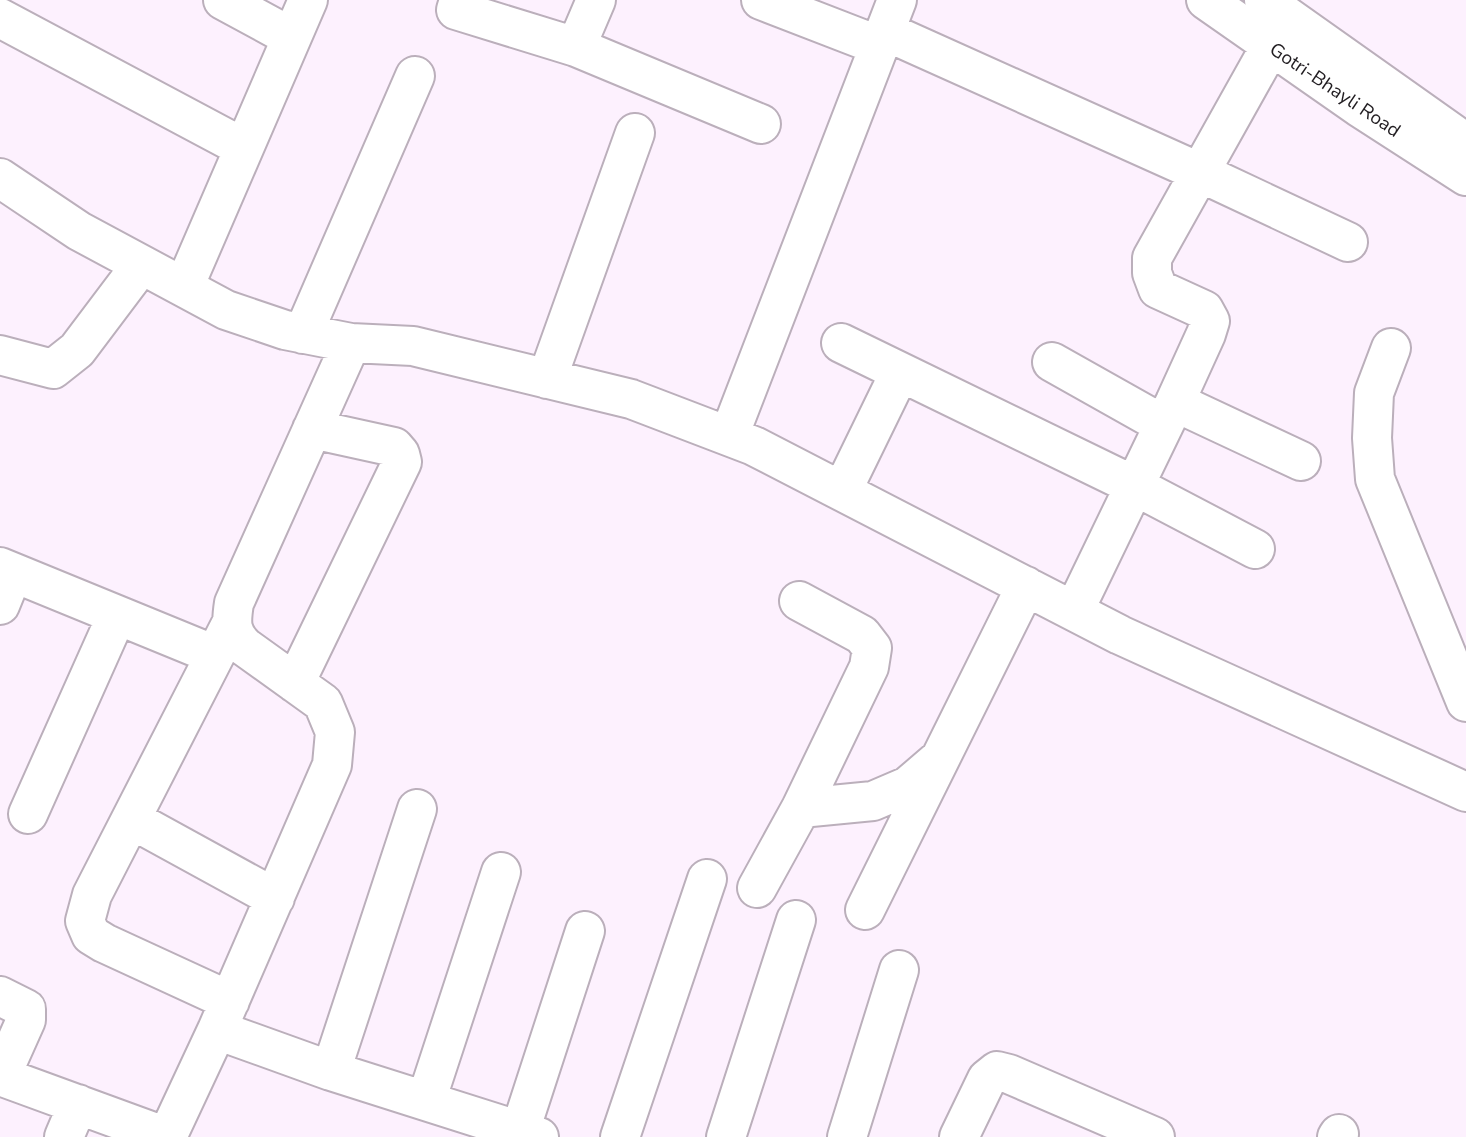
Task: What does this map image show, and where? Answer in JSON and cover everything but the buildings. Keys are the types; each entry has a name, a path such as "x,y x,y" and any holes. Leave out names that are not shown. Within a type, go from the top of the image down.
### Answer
{"street":[{"path":"223,0 292,37"},
{"path":"184,287 307,0"},
{"path":"459,0 456,10 576,47 761,124"},
{"path":"576,47 596,0"},
{"path":"761,0 887,26 1348,242"},
{"name":"Gotri-Bhayli Road","path":"1206,0 1270,47 1466,176"},
{"name":"Gotri-Bhayli Road","path":"1264,0 1466,143"},
{"path":"0,18 244,148"},
{"path":"729,436 887,26"},
{"path":"1074,611 1135,486 1210,321 1204,310 1158,289 1152,273 1152,258 1270,47"},
{"path":"303,334 415,76"},
{"path":"547,379 635,133"},
{"path":"0,178 79,232 226,310 303,334 351,343 413,346 631,399 754,446 1120,635 1466,792"},
{"path":"0,355 53,369 78,350 141,265"},
{"path":"351,343 234,603 223,640 86,908 85,921 91,935 224,1016 331,1071 519,1133 585,931"},
{"path":"841,343 1135,486 1255,549"},
{"path":"1391,348 1374,393 1372,438 1375,479 1466,702"},
{"path":"1052,362 1169,413 1301,461"},
{"path":"842,491 900,372"},
{"path":"295,683 402,462 394,447 312,429"},
{"path":"0,996 26,1009 26,1020 0,1076 71,1121 167,1137 224,1016 332,765 335,732 323,703 235,637 223,640 117,615 4,582"},
{"path":"865,910 1026,586"},
{"path":"757,888 801,808 869,667 872,648 862,635 799,601"},
{"path":"28,814 117,615"},
{"path":"801,808 873,801 908,786 940,759"},
{"path":"331,1071 417,809"},
{"path":"131,819 275,898"},
{"path":"426,1101 501,872"},
{"path":"620,1137 707,879"},
{"path":"726,1137 796,920"},
{"path":"847,1137 899,970"},
{"path":"959,1137 987,1079 997,1071 1009,1074 1142,1135"}]}
